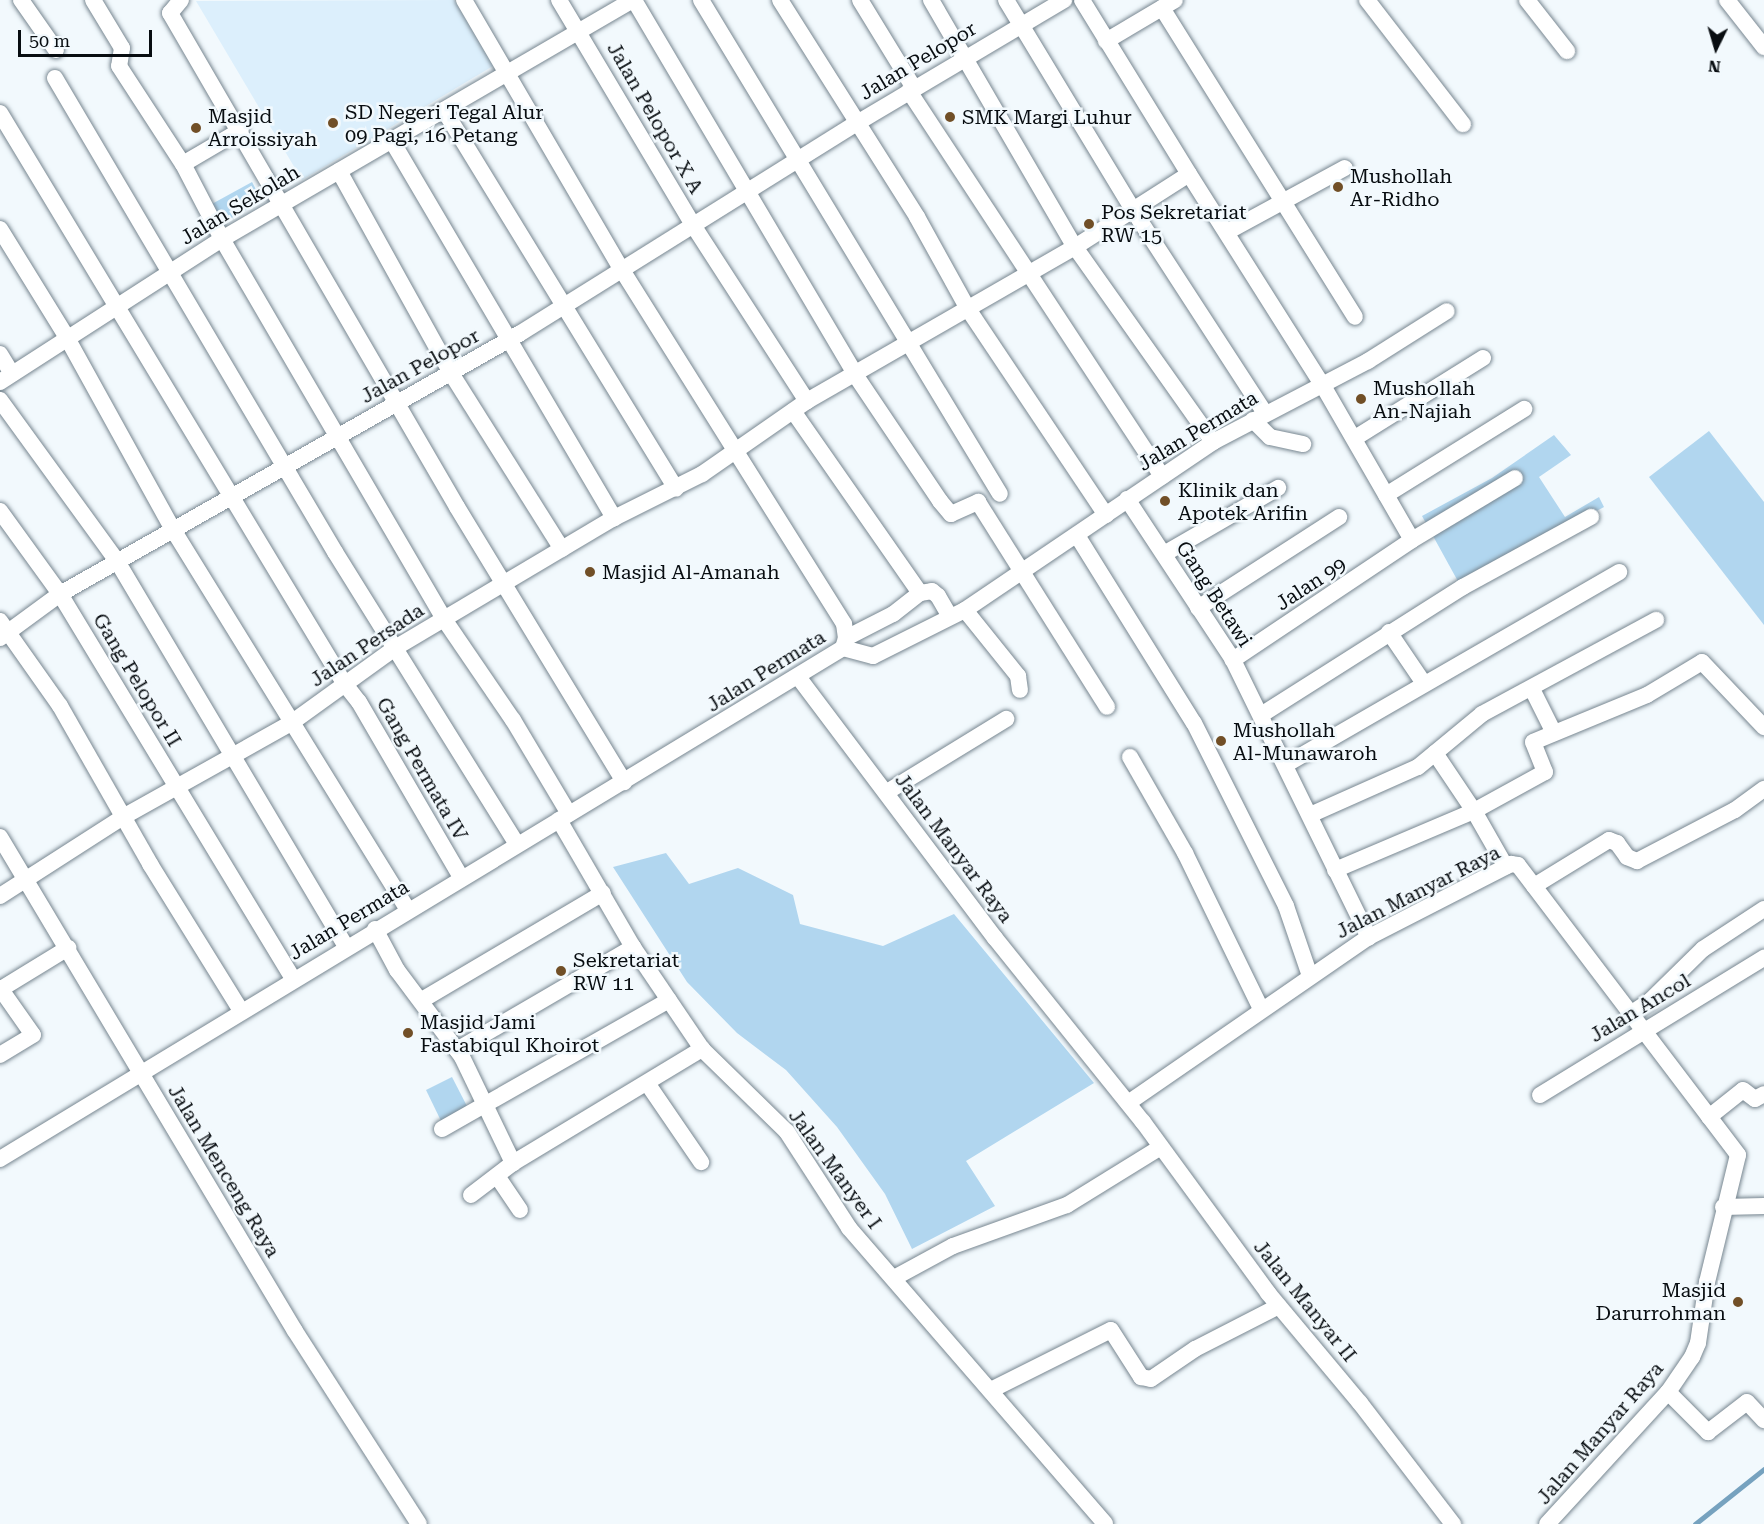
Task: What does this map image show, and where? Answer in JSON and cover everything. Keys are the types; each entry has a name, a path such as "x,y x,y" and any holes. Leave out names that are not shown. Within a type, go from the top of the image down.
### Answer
{"street":[{"path":"21,0 56,50"},
{"name":"Jalan Manyer I","path":"93,0 122,48 119,66 183,164 222,239 444,619 513,720 633,947 702,1049 787,1132 849,1228 1105,1524"},
{"path":"464,0 622,270 844,624 844,643"},
{"name":"Jalan Pelopor X A","path":"560,0 693,225 807,401"},
{"path":"633,0 856,376 949,513 978,502 1107,707"},
{"name":"Jalan Sekolah","path":"6,378 66,336 222,239 633,0"},
{"path":"701,0 1000,494"},
{"name":"Jalan Pelopor","path":"780,0 917,217 968,309 1106,515"},
{"path":"860,0 911,89 1027,275 1162,476"},
{"path":"931,0 1075,247 1213,442"},
{"path":"1006,0 1270,437 1303,444"},
{"name":"Jalan Pelopor","path":"3,630 172,528 285,467 507,341 911,89 965,58 1017,21 1064,0"},
{"path":"1082,0 1355,438 1412,541"},
{"path":"1366,0 1463,124"},
{"path":"1527,0 1567,51"},
{"path":"1726,0 1764,47"},
{"path":"171,4 280,205 624,782"},
{"path":"1106,41 1169,4 1355,317"},
{"path":"55,78 285,467 517,844"},
{"path":"444,110 676,488"},
{"name":"Gang Permata IV","path":"0,113 344,683 359,702 461,877"},
{"path":"183,164 241,130"},
{"path":"392,141 507,341 614,518"},
{"path":"1227,232 1345,168"},
{"path":"339,171 451,373 562,549"},
{"name":"Jalan Persada","path":"5,893 123,817 291,723 395,648 614,518 676,488 736,452 807,401 856,376 1075,247 1189,174"},
{"path":"0,230 66,336 172,528 407,909"},
{"name":"Jalan Permata","path":"0,1159 375,928 799,678 844,643 873,656 958,613 1078,537 1127,499 1213,442 1368,361 1447,311"},
{"path":"0,354 6,378"},
{"path":"1355,438 1483,358"},
{"path":"0,400 117,561 231,758 346,946"},
{"path":"1386,495 1524,409"},
{"path":"793,411 920,593"},
{"name":"Jalan 99","path":"1233,660 1412,541 1515,478"},
{"path":"1164,554 1278,488"},
{"name":"Gang Betawi","path":"1127,499 1233,660 1369,937"},
{"name":"Gang Pelopor II","path":"0,510 60,594 293,979"},
{"path":"1198,608 1339,517"},
{"path":"1260,715 1389,632 1591,517"},
{"path":"1078,537 1194,723 1286,906 1310,975"},
{"path":"1285,765 1423,682 1619,572"},
{"path":"844,643 894,614 920,593 932,591 958,613 1018,676 1020,690"},
{"path":"1310,816 1418,767 1482,714 1656,620"},
{"path":"3,630 60,706 123,817 241,1011"},
{"path":"1389,632 1423,682"},
{"path":"1335,870 1474,811 1545,772 1533,742 1647,695 1702,662 1764,727"},
{"name":"Jalan Manyar Raya","path":"799,678 995,938 1128,1103 1310,975 1369,937 1506,867 1518,865 1641,1031 1738,1155 1723,1208 1698,1343 1668,1392 1547,1524"},
{"path":"1532,689 1554,733"},
{"path":"887,792 1006,719"},
{"path":"1435,753 1474,811 1506,867"},
{"path":"1130,757 1185,853 1261,1009"},
{"path":"1534,886 1609,840 1627,857 1637,861 1735,810 1764,789"},
{"name":"Jalan Menceng Raya","path":"0,837 295,1331 419,1524"},
{"path":"422,1000 603,893"},
{"path":"1629,1015 1650,1000 1703,949 1764,909"},
{"path":"375,928 397,970 422,1000 457,1050 487,1105 513,1163"},
{"path":"457,1050 633,947"},
{"path":"0,1055 33,1035 0,989 68,948"},
{"name":"Jalan Ancol","path":"1540,1095 1641,1031 1764,958"},
{"path":"442,1129 669,1000"},
{"path":"471,1195 513,1163 702,1049"},
{"path":"647,1083 701,1162"},
{"path":"1709,1117 1744,1089 1755,1099 1764,1094"},
{"name":"Jalan Manyar II","path":"1128,1103 1279,1306 1360,1403 1453,1524"},
{"path":"894,1278 953,1246 1067,1205 1161,1147"},
{"path":"497,1176 520,1210"},
{"path":"1723,1208 1764,1206"},
{"path":"991,1390 1105,1331 1115,1333 1141,1377 1151,1379 1196,1349 1279,1306"},
{"path":"1668,1392 1708,1432 1747,1402 1764,1420"}],"shaded area":[{"name":"SD Negeri Tegal Alur 09 Pagi, 16 Petang","path":"454,0 493,66 302,180 196,1"},
{"path":"252,182 262,201 221,224 210,205"},
{"path":"1709,431 1764,502 1764,625 1649,477"},
{"path":"1554,435 1571,455 1539,477 1565,517 1599,497 1604,507 1460,585 1422,516 1492,478"},
{"path":"666,853 689,884 738,868 793,895 800,924 883,946 954,914 1094,1083 966,1161 995,1206 912,1249 885,1194 837,1127 786,1070 737,1033 687,982 613,867"},
{"path":"452,1077 470,1112 443,1125 426,1090"}],"waterway":[{"path":"1695,1524 1764,1469"}],"place":[{"name":"SMK Margi Luhur","path":"950,117"},
{"name":"SD Negeri Tegal Alur 09 Pagi, 16 Petang","path":"333,123"},
{"name":"Masjid Arroissiyah","path":"196,128"},
{"name":"Mushollah Ar-Ridho","path":"1338,187"},
{"name":"Pos Sekretariat RW 15","path":"1089,224"},
{"name":"Mushollah An-Najiah","path":"1361,399"},
{"name":"Klinik dan Apotek Arifin","path":"1165,501"},
{"name":"Masjid Al-Amanah","path":"590,572"},
{"name":"Mushollah Al-Munawaroh","path":"1221,741"},
{"name":"Sekretariat RW 11","path":"561,971"},
{"name":"Masjid Jami Fastabiqul Khoirot","path":"408,1033"},
{"name":"Masjid Darurrohman","path":"1738,1302"}]}
